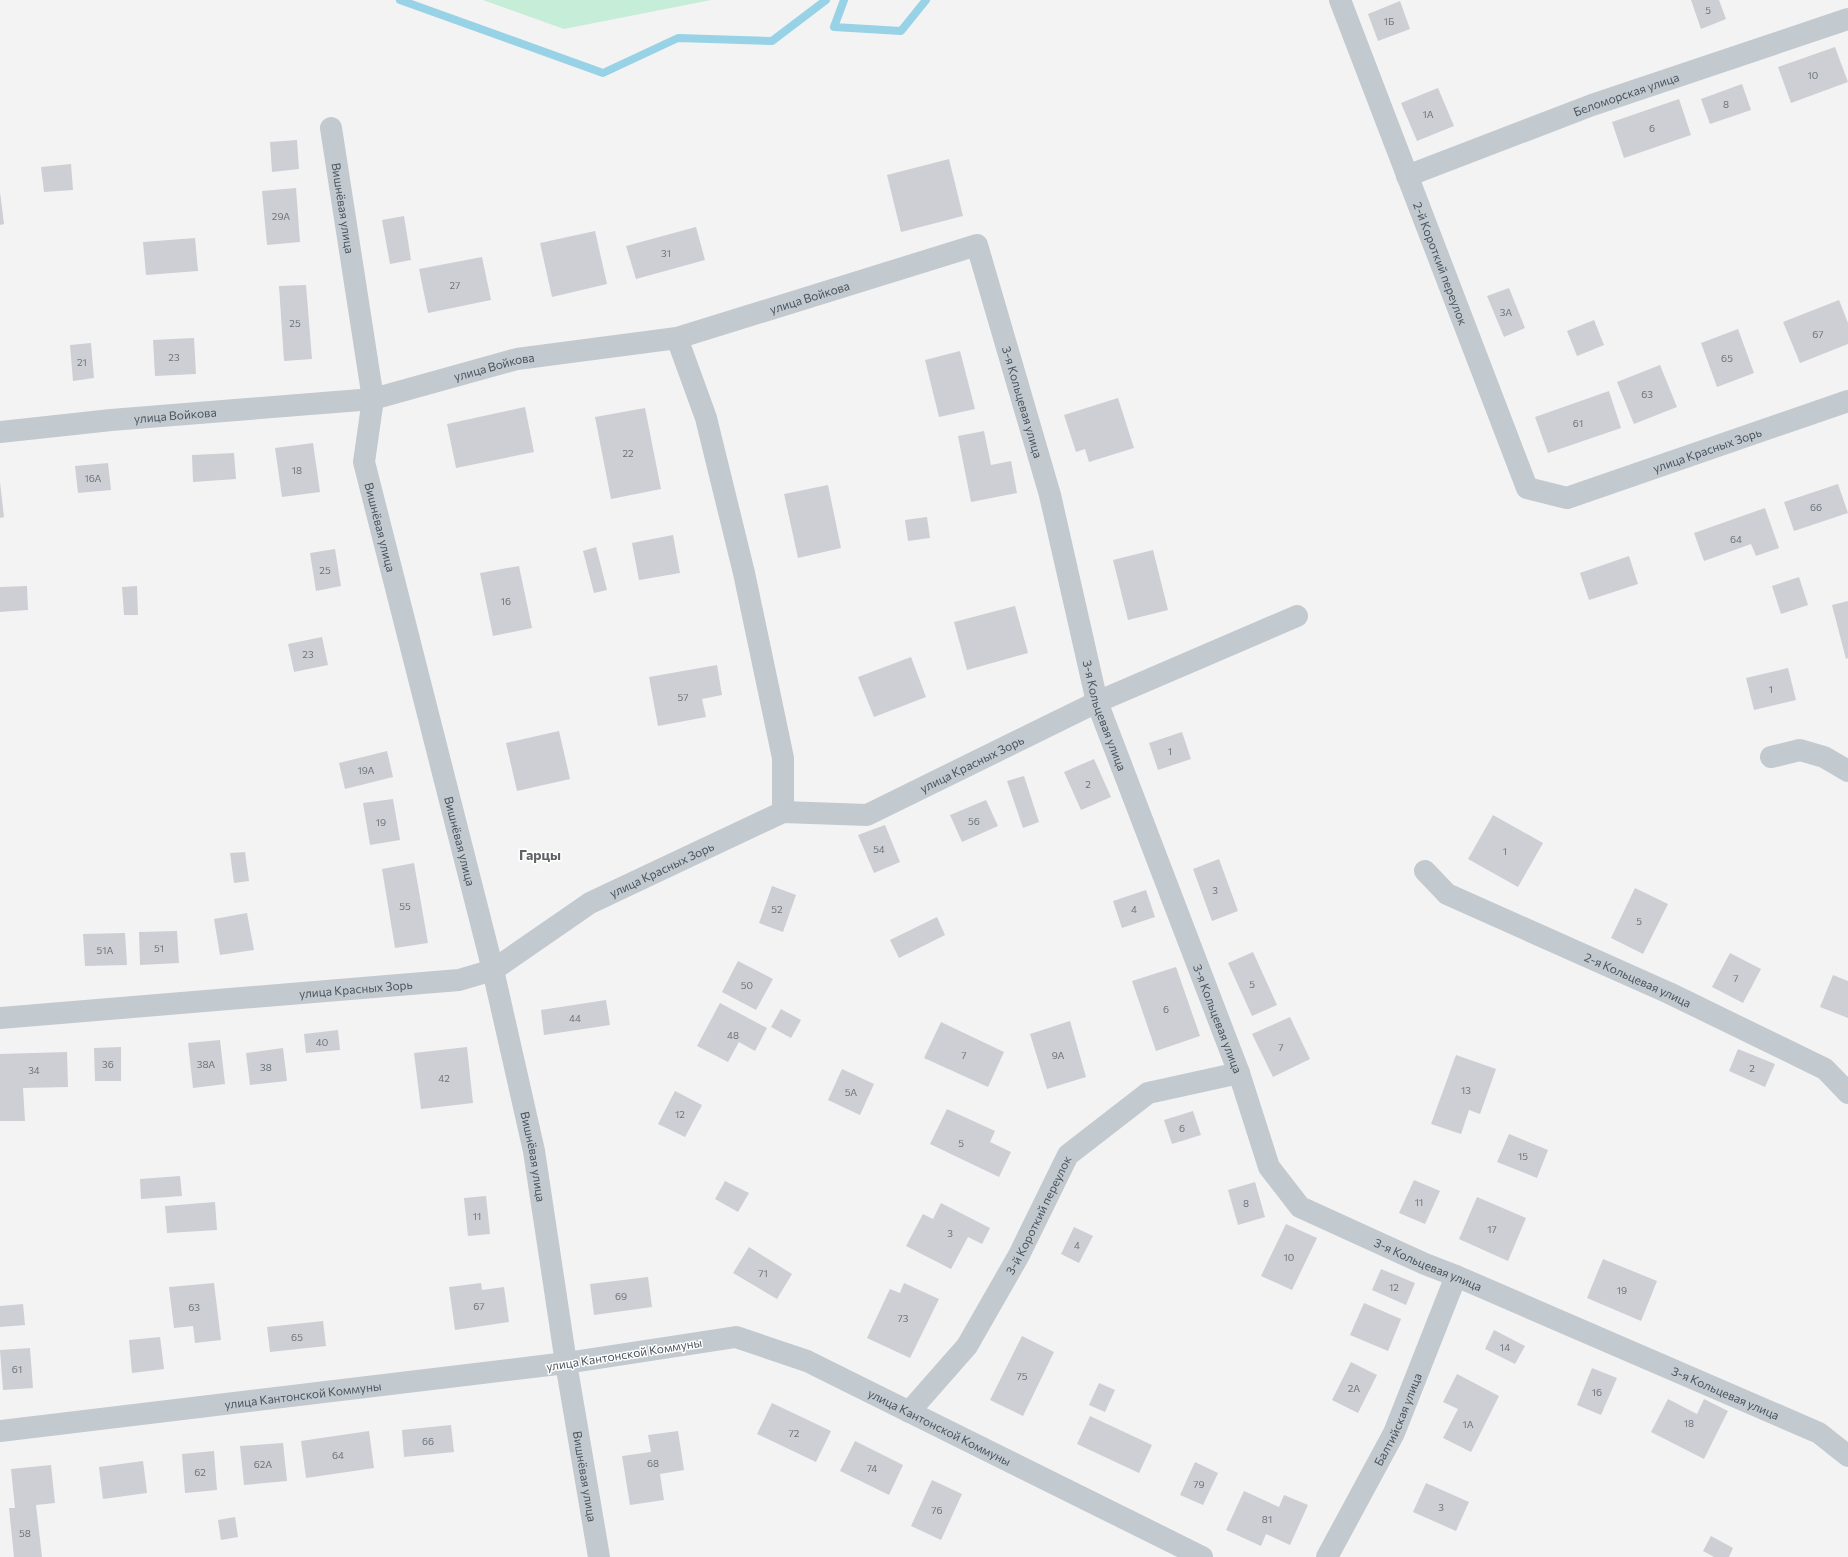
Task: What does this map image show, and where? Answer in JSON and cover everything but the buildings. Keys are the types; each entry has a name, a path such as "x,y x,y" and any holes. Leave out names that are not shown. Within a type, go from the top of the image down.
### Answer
{"street":[{"name":"2-й Короткий переулок","path":"1340,0 1527,488 1567,498"},
{"name":"Беломорская улица","path":"1407,176 1592,105 1848,19"},
{"name":"Вишнёвая улица","path":"331,128 373,399 364,462 493,970 534,1151 566,1363 599,1557"},
{"name":"улица Войкова","path":"0,432 119,420 373,399 517,359 678,338 978,245"},
{"name":"3-я Кольцевая улица","path":"978,245 1050,495 1097,702 1239,1073 1269,1167 1300,1207 1425,1264 1819,1433 1848,1456"},
{"path":"678,338 706,418 744,573 783,758 783,812"},
{"name":"улица Красных Зорь","path":"1567,498 1848,402"},
{"name":"улица Красных Зорь","path":"0,1018 459,980 493,970 590,902 783,812 867,816 1097,702 1297,616"},
{"path":"1771,757 1800,750 1824,757 1848,771"},
{"name":"2-я Кольцевая улица","path":"1425,871 1447,894 1668,993 1825,1069 1848,1093"},
{"name":"3-й Короткий переулок","path":"909,1412 967,1346 1019,1255 1068,1155 1148,1093 1239,1073"},
{"name":"Балтийская улица","path":"1327,1557 1394,1433 1456,1276"},
{"name":"улица Кантонской Коммуны","path":"0,1431 566,1363 736,1337 807,1361 1202,1557"}],"green space":[{"path":"483,0 711,0 564,29"}],"waterway":[{"path":"400,0 603,73 678,38 772,41 826,0"},
{"path":"844,0 834,27 901,31 926,0"}],"district":[{"name":"Гарцы","path":"540,854"}]}
